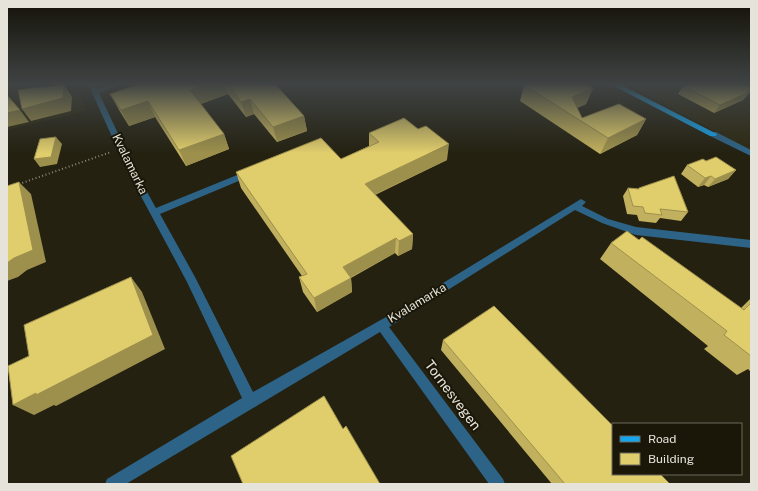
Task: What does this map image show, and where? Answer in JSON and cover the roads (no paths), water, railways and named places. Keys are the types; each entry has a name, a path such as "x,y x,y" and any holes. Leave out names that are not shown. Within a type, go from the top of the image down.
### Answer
{"main road":[{"path":"659,107 713,134"}],"street":[{"name":"Kvalamarka","path":"103,107 133,174 191,280 250,400"},
{"path":"713,134 751,153"},
{"path":"154,213 260,170"},
{"name":"Kvalamarka","path":"112,484 250,400 381,325 577,204 605,221 636,231 751,244"},
{"name":"Tornesvegen","path":"381,325 498,484"}]}
